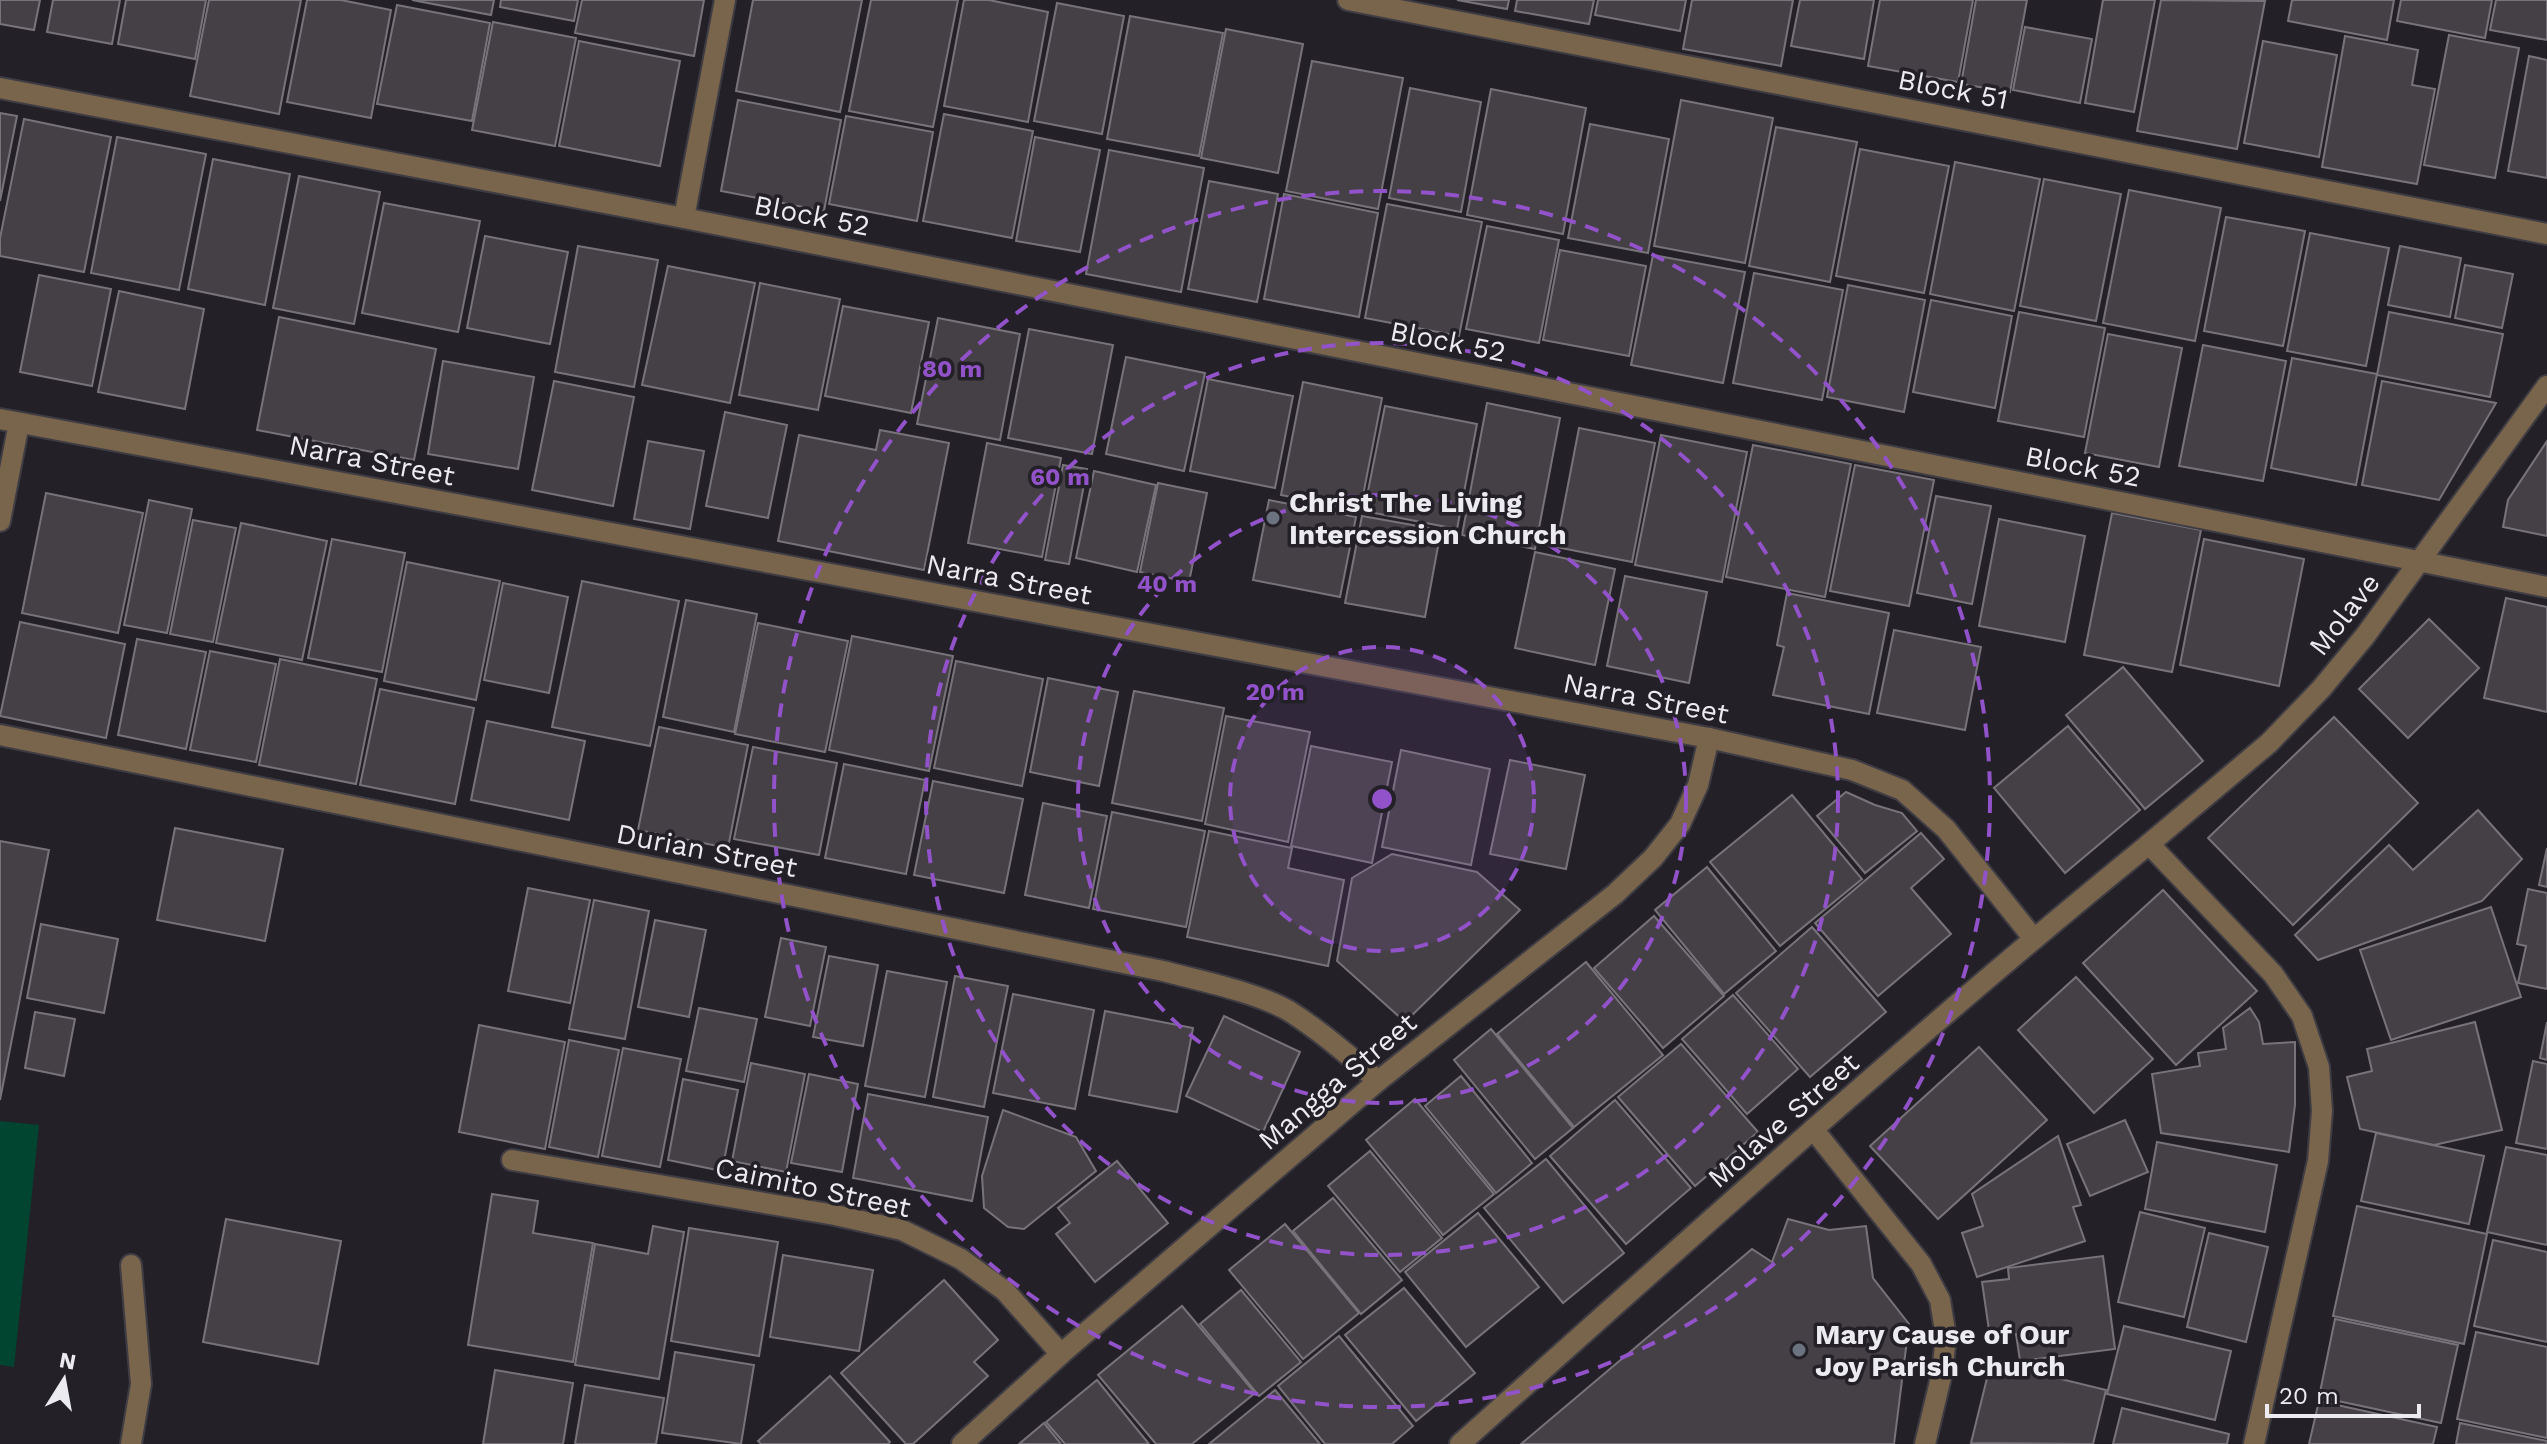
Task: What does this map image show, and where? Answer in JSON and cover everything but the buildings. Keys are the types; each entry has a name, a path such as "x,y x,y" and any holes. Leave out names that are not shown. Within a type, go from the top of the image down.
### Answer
{"street":[{"path":"684,218 725,0"},
{"name":"Block 51","path":"1348,0 2547,234"},
{"name":"Block 52","path":"0,88 684,218 2547,587"},
{"name":"Molave","path":"2149,844 2269,743 2321,689 2365,636 2547,386"},
{"path":"0,521 10,421"},
{"name":"Narra Street","path":"10,421 1709,738 1852,770 1902,790 1946,829 2034,939"},
{"name":"Durian Street","path":"0,735 1163,971 1231,989 1287,1010 1340,1047 1378,1081"},
{"name":"Mangga Street","path":"962,1444 1061,1354 1378,1081 1615,894 1653,858 1680,824 1698,785 1709,738"},
{"path":"2149,844 2273,974 2302,1016 2319,1067 2322,1111 2318,1161 2254,1444"},
{"name":"Molave Street","path":"1460,1444 1813,1129 2149,844"},
{"path":"1813,1129 1921,1264 1940,1300 1946,1337 1942,1373 1925,1444"},
{"name":"Caimito Street","path":"512,1160 835,1215 902,1230 961,1259 1005,1291 1061,1354"},
{"path":"131,1265 141,1384 131,1444"}],"green space":[{"path":"0,1121 39,1125 14,1367 0,1365"}],"place":[{"name":"Christ The Living Intercession Church","path":"1273,518"},
{"name":"Mary Cause of Our Joy Parish Church","path":"1799,1350"}]}
